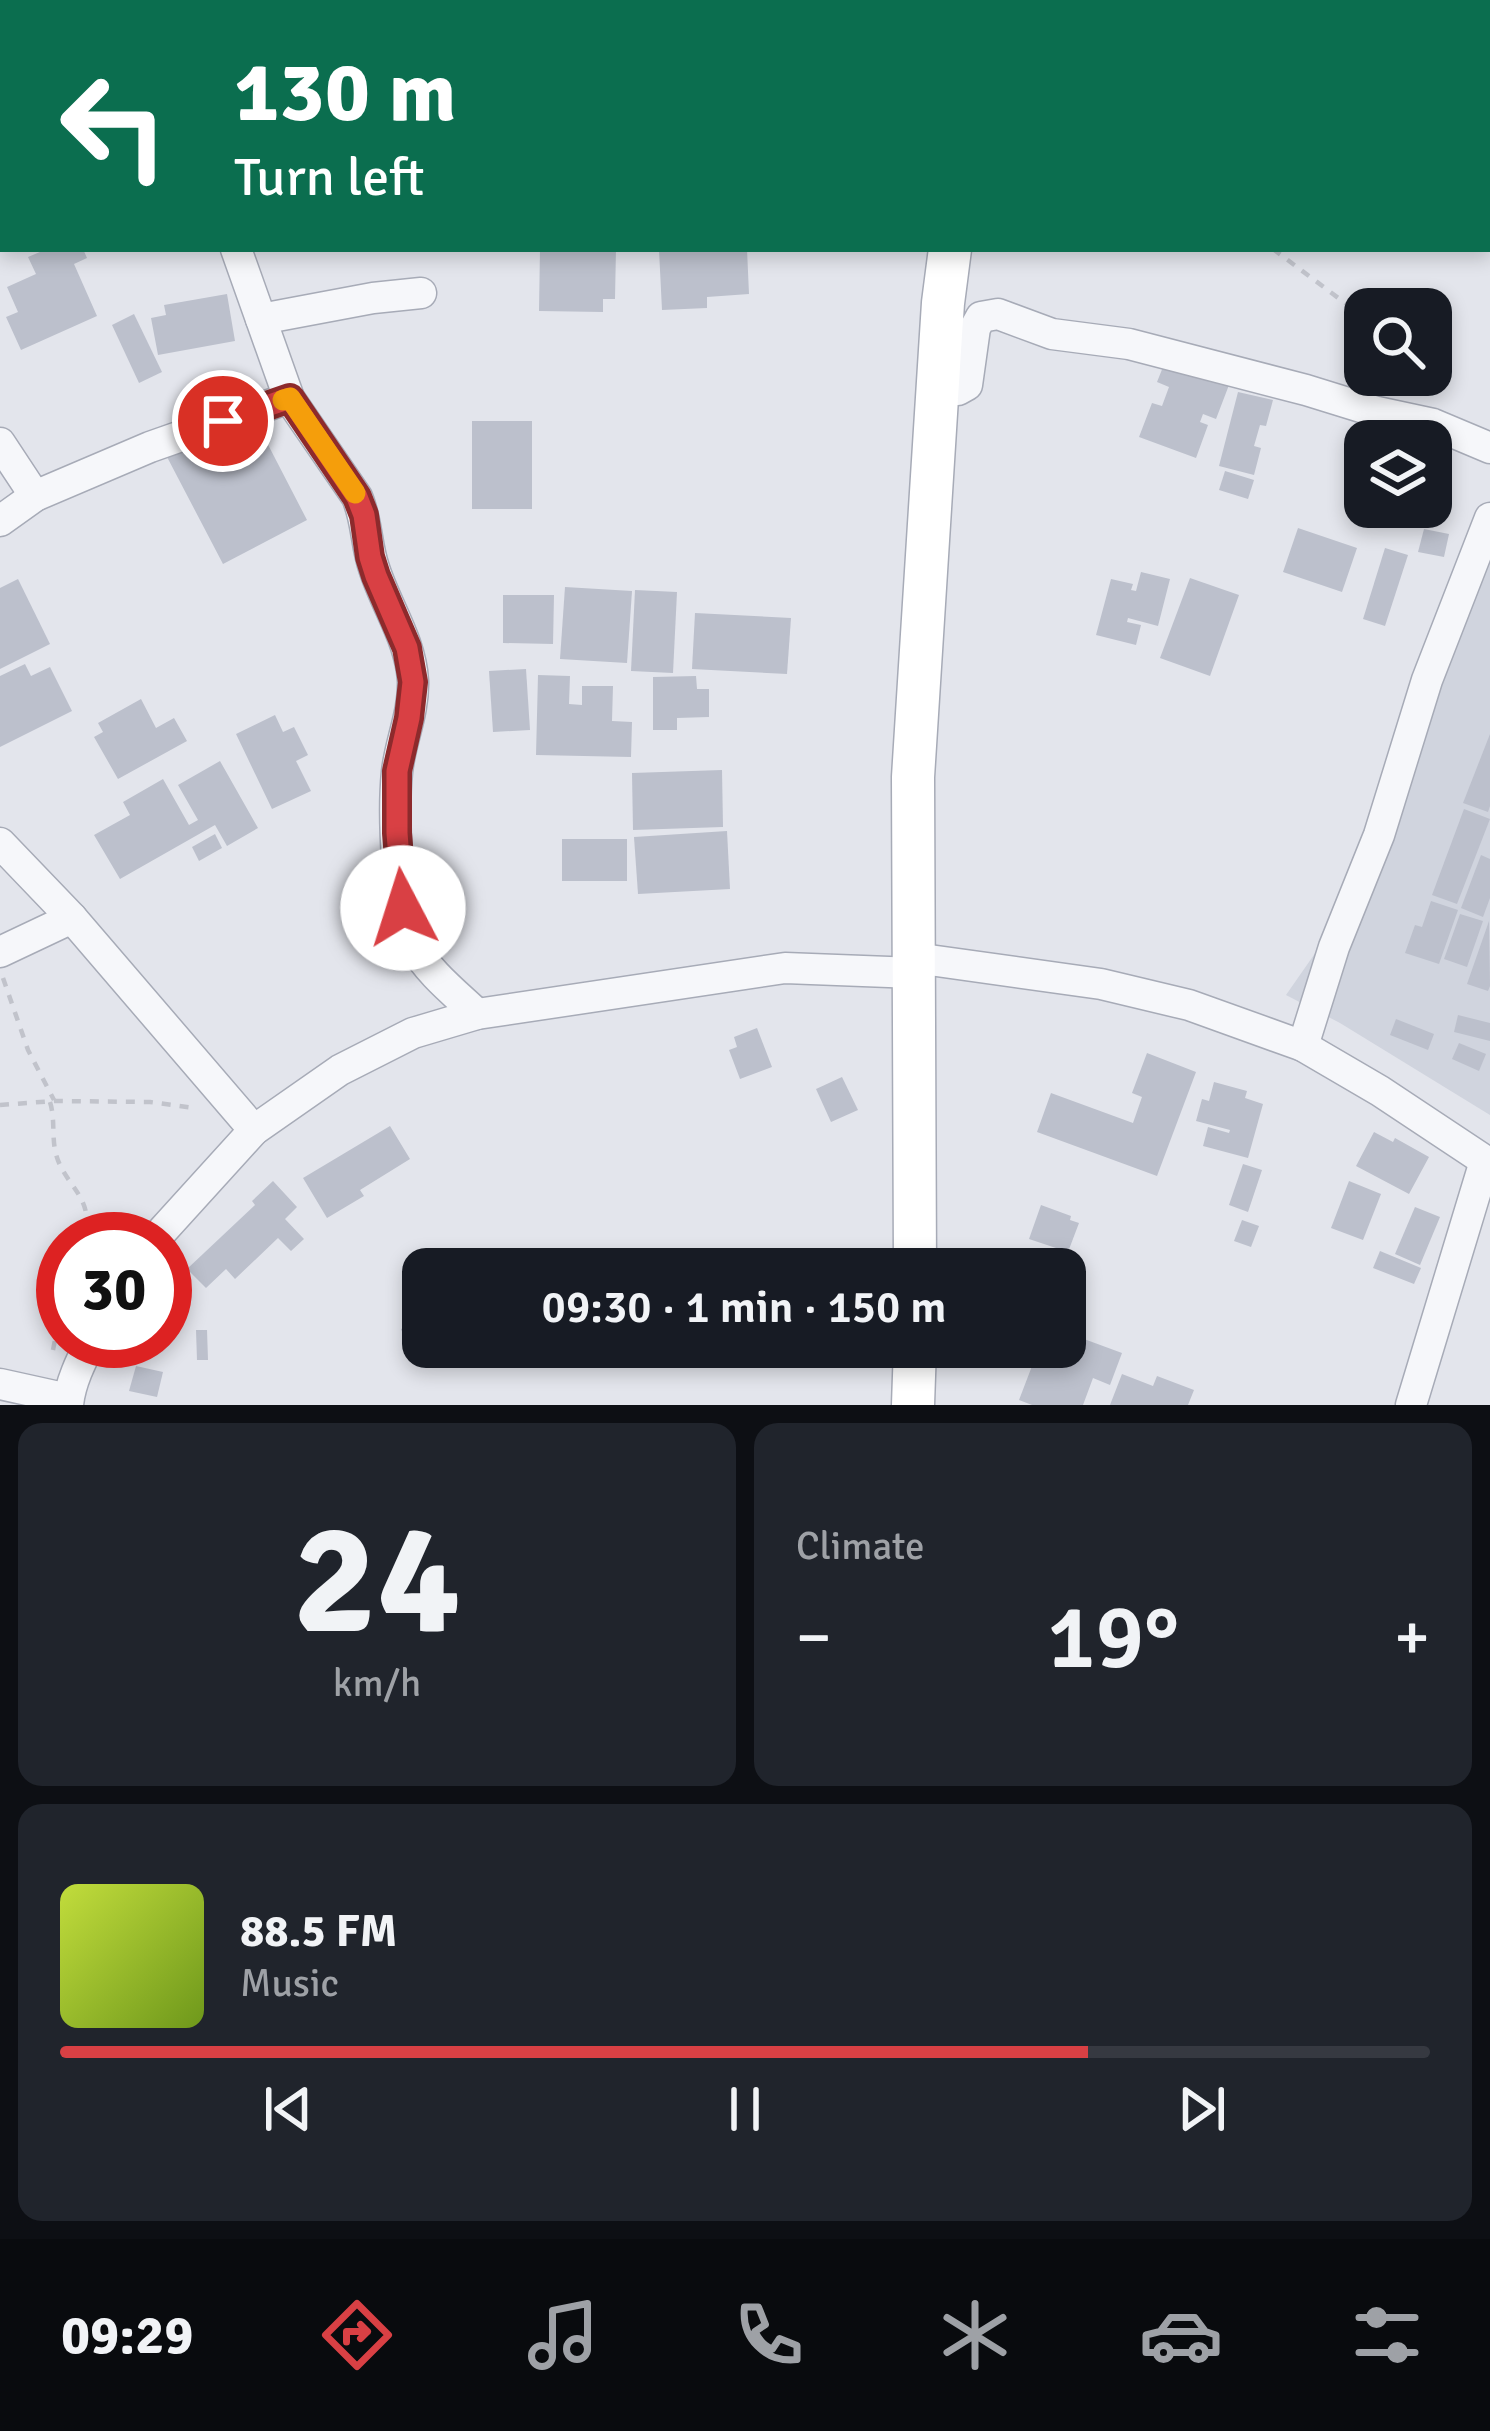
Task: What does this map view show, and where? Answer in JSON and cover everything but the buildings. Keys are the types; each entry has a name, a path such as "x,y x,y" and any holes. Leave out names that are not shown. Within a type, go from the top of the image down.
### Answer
{"main road":[{"path":"915,1248 913,777 950,252"},
{"path":"913,1405 914,1368"}],"street":[{"path":"237,252 290,398 357,497 376,576 407,648 413,682 397,771 403,908 414,946 477,1014"},
{"path":"260,320 421,292"},
{"path":"937,390 968,385 975,328 981,317 998,314 1052,334 1129,344 1433,424 1490,448"},
{"path":"0,521 35,496 150,447 290,398"},
{"path":"0,443 35,496"},
{"path":"1303,1046 1334,947 1379,835 1427,680 1490,518"},
{"path":"0,843 72,918 245,1119"},
{"path":"0,952 72,918"},
{"path":"175,1212 245,1119 413,1034 477,1014 785,968 915,965 1101,984 1189,1005 1303,1046 1488,1163 1416,1402"},
{"path":"0,1384 68,1402 81,1368"}],"path":[{"path":"1277,252 1344,302"},
{"path":"0,967 22,1034 52,1101 58,1156 87,1212"},
{"path":"0,1105 151,1102 245,1119"}],"shaded area":[{"path":"1490,539 1490,1115 1286,995 1348,906 1376,850 1398,722"}],"slow traffic":[{"path":"283,400 290,398 355,493"}],"route":[{"path":"223,421 290,398 348,481 364,515 370,557 407,648 413,682 397,771 403,908"}]}
